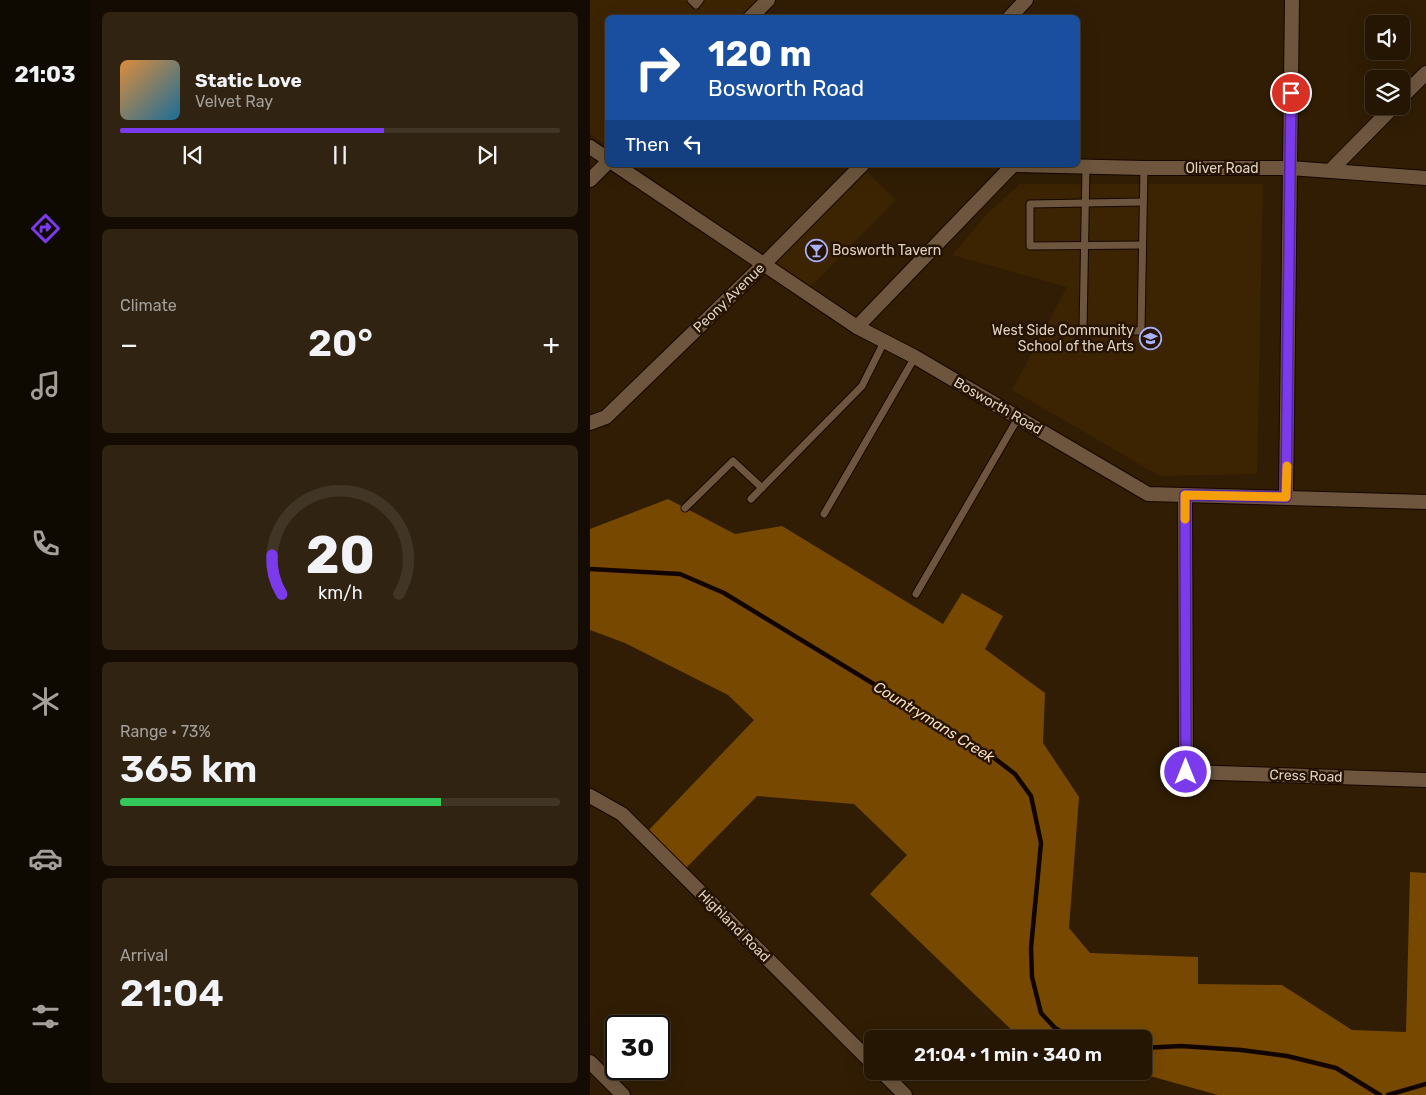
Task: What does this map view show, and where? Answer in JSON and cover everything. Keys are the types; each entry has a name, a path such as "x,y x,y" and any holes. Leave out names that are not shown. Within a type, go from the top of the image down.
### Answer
{"street":[{"path":"753,15 768,0"},
{"path":"1012,15 1026,0"},
{"path":"1286,497 1292,0"},
{"path":"1410,89 1426,73"},
{"path":"1330,171 1385,115"},
{"path":"590,147 605,159"},
{"path":"590,180 605,164"},
{"name":"Bosworth Road","path":"619,167 856,327 914,357 1148,494 1426,502"},
{"name":"Peony Avenue","path":"590,423 606,417 763,265 860,167"},
{"path":"856,327 1011,167"},
{"name":"Oliver Road","path":"1080,167 1290,168 1426,178"},
{"name":"Cress Road","path":"1185,495 1186,772 1426,780"},
{"name":"Highland Road","path":"590,796 622,814 864,1055"},
{"path":"590,1062 623,1095"},
{"path":"890,1080 905,1095"}],"lane":[{"path":"691,0 696,5 700,0"},
{"path":"1086,167 1083,330 1140,331 1144,168"},
{"path":"1142,245 1030,246 1030,204 1143,202"},
{"path":"751,499 862,386 884,342"},
{"path":"824,514 914,357"},
{"path":"916,594 1018,418"},
{"path":"685,508 733,461 762,488"}],"shaded area":[{"path":"590,0 758,0 742,15 605,15 605,145 590,134"},
{"path":"866,171 896,200 809,288 771,263"},
{"name":"West Side Community School of the Arts","path":"1020,184 1263,184 1257,474 1160,476 1012,390 1067,287 952,255 988,213"},
{"path":"668,499 735,534 782,526 943,624 962,593 1003,616 985,649 1045,693 1043,743 1079,797 1069,928 1090,953 1198,957 1198,984 1282,985 1352,1030 1406,1032 1410,872 1426,873 1426,1095 1218,1095 1152,1077 1152,1030 1012,1030 870,894 907,855 854,804 757,796 686,868 648,831 754,720 728,695 625,643 590,630 590,529"}],"waterway":[{"name":"Countrymans Creek","path":"590,569 680,574 724,593 989,754 1015,774 1031,796 1041,843 1031,948 1032,977 1041,1013 1058,1030"},
{"name":"Countrymans Creek","path":"1152,1047 1181,1046 1241,1050 1287,1056 1336,1068 1380,1095"},
{"name":"Countrymans Creek","path":"1388,1095 1426,1084"}],"slow traffic":[{"path":"1185,519 1185,495 1286,497 1287,466"}],"place":[{"name":"Bosworth Tavern","path":"816,250"},
{"name":"West Side Community School of the Arts","path":"1150,338"}],"route":[{"path":"1186,772 1185,495 1286,497 1291,93"}]}
